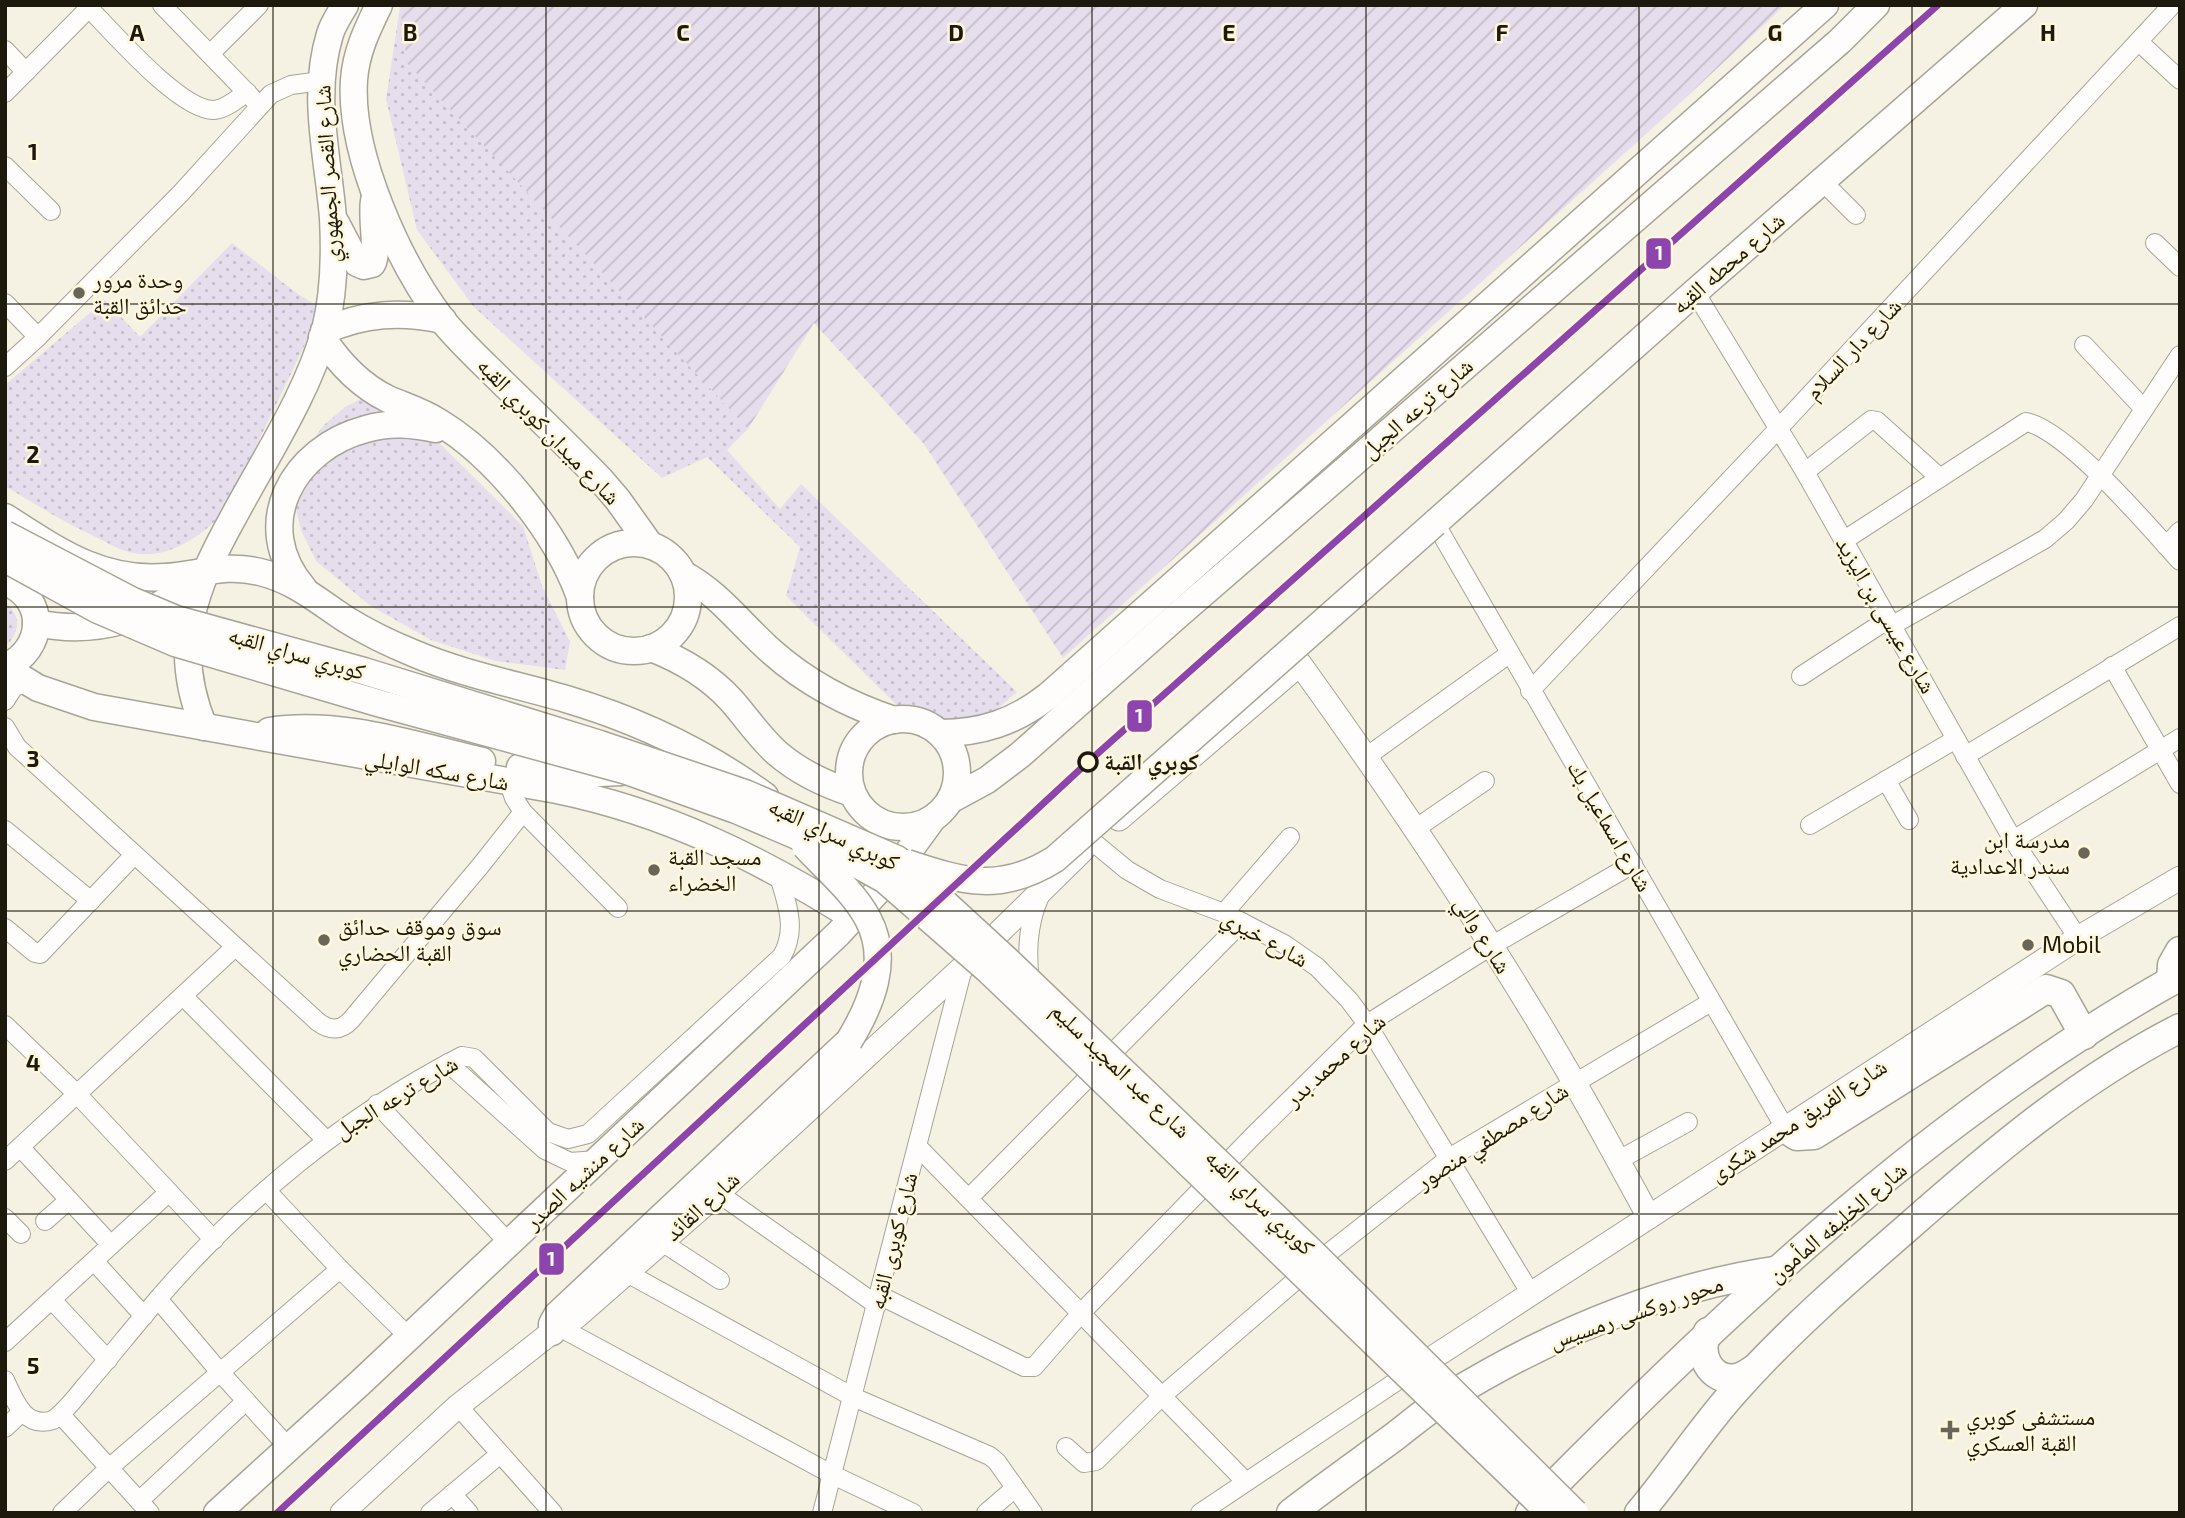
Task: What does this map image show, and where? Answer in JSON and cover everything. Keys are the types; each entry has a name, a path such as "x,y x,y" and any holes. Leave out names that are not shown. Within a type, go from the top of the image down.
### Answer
{"main road":[{"name":"شارع القصر الجمهوري","path":"204,727 192,696 187,648 190,615 205,570 301,392 323,334 332,288 332,219 323,145 321,81 331,32 345,5"},
{"name":"شارع القصر الجمهوري","path":"379,5 361,41 354,82 360,138 375,193 398,246 443,320"},
{"name":"شارع ترعه الجبل","path":"942,809 1004,769 1169,605 1615,190 1825,5"},
{"name":"شارع ترعه الجبل","path":"940,733 983,729 1024,713 1169,605 1637,218 1840,41 1876,5"},
{"name":"شارع محطه القبه","path":"897,859 960,880 980,882 1020,877 1047,864 2024,5"},
{"path":"1615,190 1637,218"},
{"path":"332,219 345,236 357,263 364,266 372,264 376,253 372,227 375,193"},
{"path":"443,320 413,314 382,314 343,323 323,334 344,367 358,380 389,399 429,416 463,438 494,468 546,529 566,562 580,597 585,619 598,638 618,649 640,650 651,648 671,637 684,618 688,596 683,574"},
{"name":"شارع ميدان كوبري القبه","path":"443,320 600,479 650,545"},
{"path":"316,598 286,560 279,525 287,491 307,461 335,441 367,428 384,425 419,425 463,438"},
{"path":"5,517 73,559 109,573 148,578 232,568 258,571 282,579 370,633 417,655 466,672 577,702 653,731 724,768 780,807"},
{"name":"كوبري سراي القبه","path":"5,534 133,601 176,619 364,671 600,744 745,793 897,859 1008,961 1286,1227 1575,1513"},
{"path":"580,597 584,576 597,557 607,550 628,543 650,545 670,556 683,574 719,598 772,652 809,680 850,703 894,720 919,721 940,733 948,743 957,765 957,777 942,809 911,827 899,827 875,820 866,813 852,793 848,769 855,746 872,728 894,720"},
{"name":"كوبري سراي القبه","path":"5,559 98,610 175,643 378,704 626,771 736,810 849,860 885,880 989,971 1550,1513"},
{"name":"شارع القصر الجمهوري","path":"36,623 53,627 87,628 128,620 167,602 205,570"},
{"path":"5,582 26,597 32,605 36,623 33,642 28,651 5,668"},
{"path":"651,648 686,664 717,685 765,742 792,765 811,777 852,793"},
{"name":"شارع سكه الوايلي","path":"5,668 56,696 94,707 588,797 646,813 707,837 778,873 854,918"},
{"path":"249,736 279,729 331,728 524,768 580,774 626,771"},
{"name":"شارع منشيه الصدر","path":"217,1513 509,1244 854,918 896,870 942,809"},
{"path":"816,894 830,888 843,877 875,820"},
{"path":"556,1330 552,1324 557,1315 849,1041 868,1006 878,971 874,932 867,917 844,887 797,836"},
{"path":"2175,978 2172,965 2180,950"},
{"name":"شارع الخليفه المأمون","path":"1530,1513 1570,1469 1708,1332 1873,1190 1935,1140 2084,1035 2175,978"},
{"path":"1785,1128 1797,1136 1814,1135 2046,989 2061,993 2084,1035"},
{"path":"1639,1513 1655,1501 1720,1408 1756,1368 1880,1251 2027,1126 2089,1080 2180,1028"},
{"name":"محور روكسى رمسيس","path":"1291,1513 1443,1400 1548,1341 1621,1312 1682,1292 1780,1270"},
{"path":"1708,1332 1703,1353 1716,1374 1733,1378 1756,1368"}],"street":[{"path":"210,54 259,5"},
{"name":"شارع دار السلام","path":"1530,691 2172,5"},
{"path":"164,6 253,99"},
{"path":"5,93 88,7 164,83 201,108 216,110 234,102 271,94 291,85 321,81"},
{"path":"2139,42 2180,80"},
{"path":"5,50 26,72"},
{"path":"5,367 181,193 253,99"},
{"path":"5,166 51,211"},
{"path":"1822,181 1856,215"},
{"path":"2155,243 2180,267"},
{"name":"شارع عيسى بن اليزيد","path":"1695,292 1805,472 2013,839 2078,938"},
{"path":"5,303 38,337"},
{"path":"2084,345 2144,409"},
{"path":"1801,676 1889,623 2045,538 2066,521 2180,355"},
{"path":"1805,472 1871,420 1877,421 1940,478"},
{"path":"1843,541 2026,422 2039,425 2099,475 2180,561"},
{"name":"شارع اسماعيل بك","path":"1435,523 1785,1128"},
{"path":"2166,546 2180,531"},
{"path":"1965,756 2180,626"},
{"path":"1366,757 1509,654"},
{"name":"شارع والي","path":"1092,841 1300,664 1415,829 1491,946 1574,1082 1649,1217"},
{"path":"2112,666 2180,784"},
{"path":"5,701 14,687 28,682"},
{"path":"7,738 318,1022 331,1029 347,1024 523,812"},
{"path":"2013,839 2180,738"},
{"path":"1810,825 1956,739"},
{"path":"1885,780 1909,820"},
{"path":"1415,829 1485,781"},
{"path":"509,783 523,812 618,908"},
{"path":"5,830 91,901"},
{"path":"1224,913 1290,837"},
{"path":"1030,981 1030,930 1047,883 1092,841"},
{"name":"شارع خيري","path":"1092,841 1127,870 1160,889 1224,913 1284,944 1317,967 1349,1000 1367,1024 1531,1294"},
{"path":"5,928 35,953 40,954 134,855"},
{"name":"شارع محمد بدر","path":"878,1300 1029,1368 1038,1365 1082,1312 1367,1024 1491,946 1633,864"},
{"name":"شارع ترعه الجبل","path":"61,1415 158,1299 266,1190 326,1140 377,1104 448,1063 466,1055 474,1058 548,1132 568,1139 588,1134 782,957 789,940 791,920 778,873"},
{"name":"شارع الفريق محمد شكرى","path":"1420,1366 2078,938 2180,878"},
{"name":"شارع القائد","path":"343,1513 458,1406 576,1317 718,1193 968,963 1047,883"},
{"path":"969,1198 1242,922"},
{"path":"111,1245 69,1200 10,1155 236,947"},
{"name":"شارع عبد المجيد سليم","path":"968,963 998,962 1030,981 1420,1366"},
{"name":"شارع كوبرى القبه","path":"821,1513 968,963"},
{"path":"183,996 326,1140"},
{"name":"شارع مصطفي منصور","path":"1066,1447 1084,1463 1093,1463 1163,1395 1317,1262 1449,1158 1711,1002"},
{"path":"8,1032 77,1094 214,1240"},
{"path":"448,1063 552,1155 570,1162 598,1160"},
{"path":"377,1104 509,1244"},
{"path":"1617,1161 1688,1122"},
{"path":"917,1146 1246,1482"},
{"path":"266,1190 409,1337"},
{"path":"5,1342 169,1192"},
{"path":"718,1193 878,1300"},
{"path":"45,1221 69,1200"},
{"path":"5,1218 21,1234"},
{"path":"662,1242 720,1280"},
{"path":"94,1261 144,1315"},
{"path":"62,1513 219,1371 340,1269"},
{"path":"627,1273 853,1397 990,1456 1032,1513"},
{"path":"158,1299 288,1447"},
{"path":"51,1300 108,1360"},
{"path":"556,1330 833,1475 913,1513"},
{"path":"1200,1513 1420,1366"},
{"path":"5,1380 22,1412 36,1422 45,1423 61,1415 145,1507 246,1401"},
{"path":"458,1406 552,1513"},
{"path":"5,1428 22,1412"},
{"path":"430,1513 500,1454"},
{"path":"986,1513 1015,1488"},
{"path":"452,1494 469,1513"}],"shaded area":[{"path":"1785,5 1666,116 1063,658 924,444 814,323 748,429 407,63 400,7"},
{"path":"400,7 408,63 748,429 727,450 780,509 801,484 1017,692 968,734 915,723 786,596 800,547 707,457 662,478 474,307 417,230 386,99"},
{"path":"232,243 295,292 322,309 224,513 204,531 181,545 156,554 142,554 120,549 83,531 5,486 5,385 105,300 140,337"},
{"path":"365,397 402,406 523,526 542,586 570,642 565,670 496,661 431,640 371,606 316,561 301,530 295,504 306,450 323,426 345,407"},
{"path":"5,602 14,613 17,624 14,635 5,646"}],"transit line":[{"name":"1","path":"277,1513 1088,762 1938,5"}],"place":[{"name":"وحدة مرور حدائق القبة","path":"79,293"},
{"name":"كوبري القبة","path":"1088,762"},
{"name":"مدرسة ابن سندر الاعدادية","path":"2084,853"},
{"name":"مسجد القبة الخضراء","path":"654,870"},
{"name":"سوق وموقف حدائق القبة الحضاري","path":"324,940"},
{"name":"Mobil","path":"2028,945"},
{"name":"مستشفى كوبري القبة العسكري","path":"1950,1430"}]}
